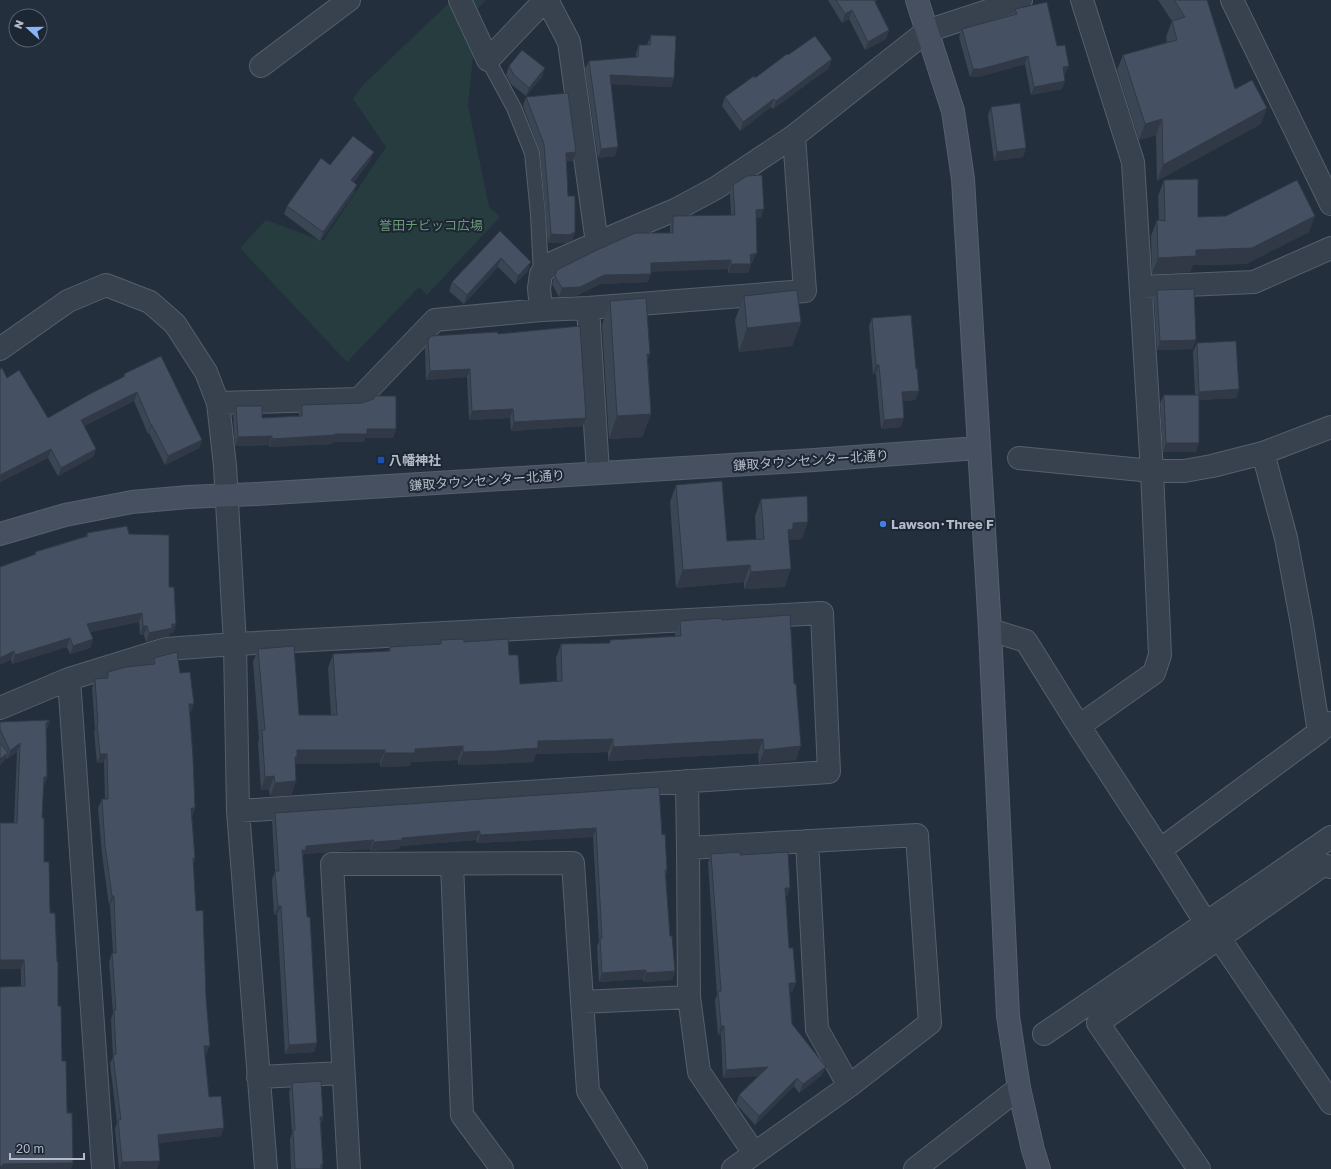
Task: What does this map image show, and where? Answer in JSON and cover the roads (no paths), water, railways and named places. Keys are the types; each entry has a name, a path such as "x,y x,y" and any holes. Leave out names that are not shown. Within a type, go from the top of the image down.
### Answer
{"street":[{"path":"261,66 349,0"},
{"path":"460,0 488,60 546,0 569,42 597,243"},
{"path":"917,0 953,111 963,179 990,630 1008,1016 1019,1088 1033,1150 1039,1169"},
{"path":"541,310 539,288 541,274 552,264 684,206 716,188 794,136 928,31 1022,0"},
{"path":"1079,726 1154,673 1160,655 1152,471 1133,162 1082,0"},
{"path":"1232,0 1331,204"},
{"path":"218,403 359,399 435,320 541,310 588,308 805,291 794,136"},
{"path":"1141,287 1254,282 1331,248"},
{"path":"0,349 68,301 106,285 150,302 175,324 206,372 218,403 225,466 235,644 238,811 266,1169"},
{"path":"588,308 598,472"},
{"path":"1019,458 1152,471 1184,471 1263,453 1331,427"},
{"name":"鎌取タウンセンター北通り","path":"0,534 65,515 132,502 188,497 226,496 807,460 978,448"},
{"path":"1160,850 1325,726 1302,624 1286,538 1263,453"},
{"path":"0,708 69,679 166,649 235,644 822,613 829,772 238,811"},
{"path":"990,630 1026,641 1079,726 1212,931 1331,1103"},
{"path":"69,679 103,1169"},
{"path":"687,781 689,997 699,1072 754,1153"},
{"path":"688,848 918,835 930,1023 849,1086 733,1169"},
{"path":"1198,1169 1098,1023 1331,837"},
{"path":"807,841 817,1029 849,1086"},
{"path":"349,1169 332,864 574,863 588,1091 636,1169"},
{"path":"452,864 462,1115 502,1169"},
{"path":"1044,1034 1323,865 1331,867"},
{"path":"582,1002 689,997"},
{"path":"258,1077 343,1073"},
{"path":"915,1169 1019,1088"}],"lane":[{"path":"488,60 514,108 532,153 538,214 541,274"}],"place":[{"name":"八幡神社","path":"381,460"},
{"name":"Lawson･Three F","path":"883,524"}],"park label":[{"name":"誉田チビッコ広場","path":"431,225"}]}
